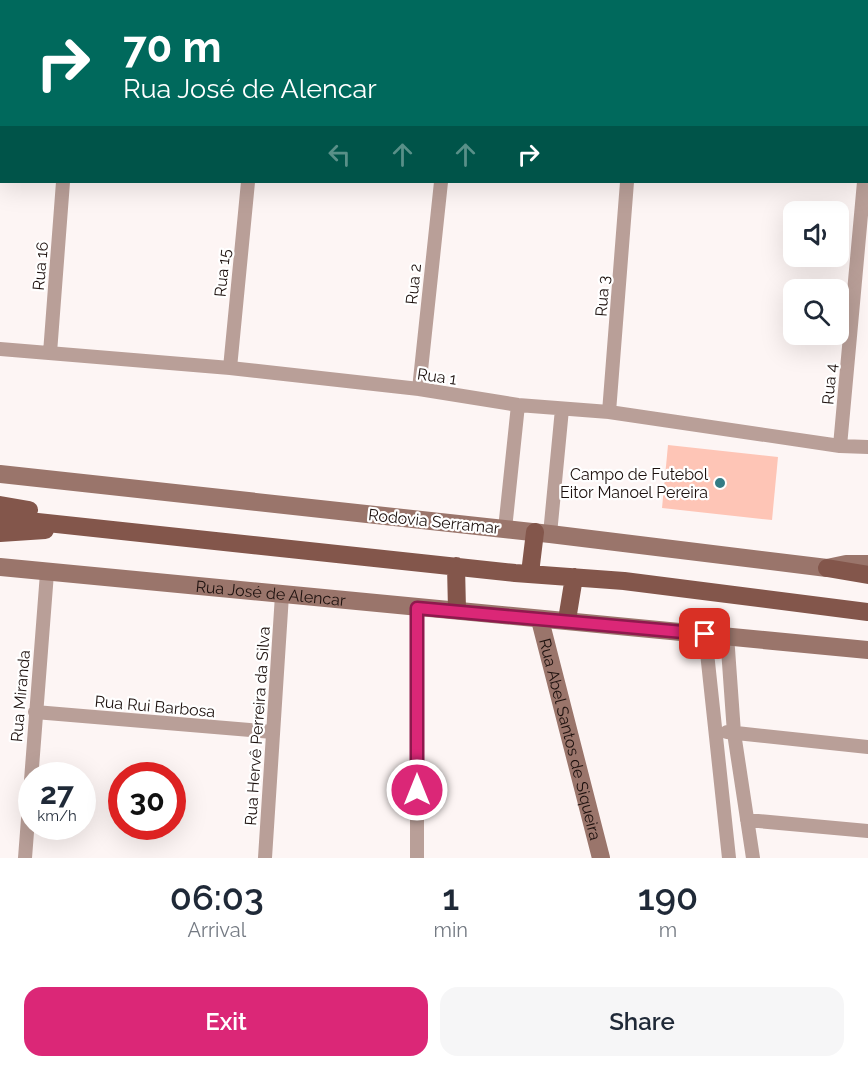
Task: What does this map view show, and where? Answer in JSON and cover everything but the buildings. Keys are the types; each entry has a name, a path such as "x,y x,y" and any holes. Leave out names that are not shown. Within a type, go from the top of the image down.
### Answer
{"main road":[{"name":"Rodovia Serramar","path":"0,474 542,533 827,568 846,564 868,564"},
{"path":"0,505 34,511 70,525"},
{"path":"0,518 574,577 868,612"},
{"path":"0,533 43,531 70,525"},
{"path":"530,573 542,533"},
{"path":"456,566 457,610"},
{"name":"Rua José de Alencar","path":"0,567 868,650"},
{"path":"827,568 868,575"},
{"path":"567,620 574,577"},
{"name":"Rua Abel Santos de Siqueira","path":"540,620 602,858"}],"street":[{"name":"Rua 16","path":"50,353 63,183"},
{"name":"Rua 15","path":"230,368 248,183"},
{"name":"Rua 2","path":"419,389 441,183"},
{"name":"Rua 3","path":"609,412 627,183"},
{"name":"Rua 4","path":"840,446 864,183"},
{"name":"Rua 1","path":"0,349 230,368 419,389 518,405 609,412 840,446 868,447"},
{"path":"505,529 518,405"},
{"path":"542,533 562,410"},
{"name":"Rua Miranda","path":"25,858 47,573"},
{"name":"Rua Hervê Perreira da Silva","path":"265,858 282,595"},
{"path":"417,608 417,858"},
{"path":"705,634 729,858"},
{"path":"727,635 734,733 753,858"},
{"name":"Rua Rui Barbosa","path":"35,712 273,732"},
{"path":"716,731 868,747"},
{"path":"747,820 868,831"}],"shaded area":[{"name":"Campo de Futebol Eitor Manoel Pereira","path":"668,445 778,457 772,520 662,508"}],"place":[{"name":"Campo de Futebol Eitor Manoel Pereira","path":"720,483"}],"route":[{"path":"417,790 417,608 705,634"}]}
